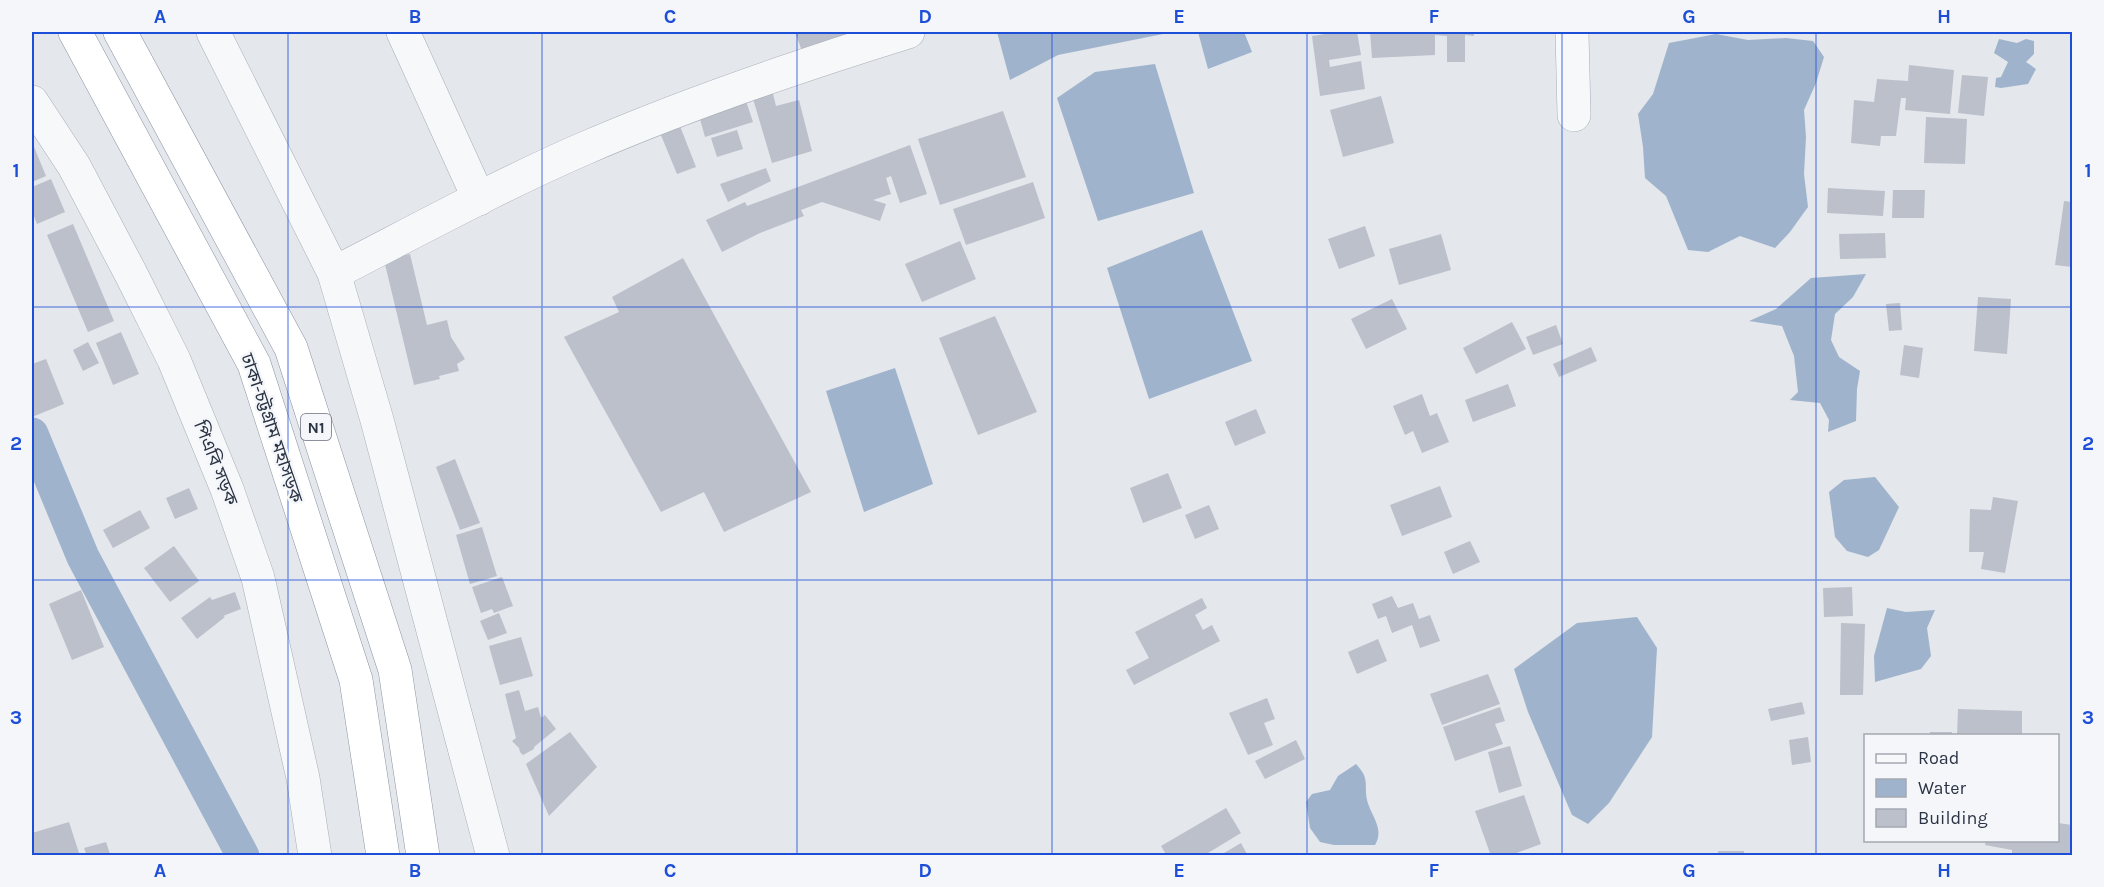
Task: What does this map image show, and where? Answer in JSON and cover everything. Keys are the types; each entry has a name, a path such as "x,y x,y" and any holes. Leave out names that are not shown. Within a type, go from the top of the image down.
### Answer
{"highway":[{"name":"ঢাকা-চট্টগ্রাম মহাসড়ক","path":"75,32 254,364 356,680 381,843"},
{"name":"N1","path":"120,32 291,348 395,670 423,855"}],"street":[{"path":"213,32 334,273 377,420 493,855"},
{"path":"403,32 479,199"},
{"path":"334,273 479,199 582,150 761,78 908,32"},
{"path":"1572,32 1574,115"},
{"name":"পিএবি সড়ক","path":"32,102 74,166 132,274 174,360 227,489 258,578 303,778 315,855"}],"water":[{"path":"997,32 1173,32 1058,55 1010,80"},
{"path":"1198,32 1244,32 1252,52 1208,69"},
{"path":"1716,34 1748,40 1786,38 1813,41 1824,57 1804,110 1806,137 1804,174 1808,207 1775,248 1740,236 1708,252 1688,250 1666,196 1645,178 1638,114 1653,94 1669,43"},
{"path":"1999,39 2017,43 2026,39 2034,41 2034,54 2026,62 2036,69 2028,84 1995,87 1996,78 2001,77 2008,62 1994,53"},
{"path":"1155,64 1194,193 1098,221 1057,98 1095,72"},
{"path":"1202,230 1252,361 1149,399 1107,268"},
{"path":"1866,274 1853,297 1835,314 1831,340 1839,357 1860,371 1856,421 1828,432 1829,420 1820,403 1790,400 1798,392 1794,356 1782,326 1749,321 1776,309 1811,278"},
{"path":"895,368 933,484 864,512 826,391"},
{"path":"1875,477 1899,507 1879,550 1868,557 1847,551 1835,537 1829,492 1844,480"},
{"path":"1887,608 1906,612 1935,610 1927,628 1931,656 1921,669 1875,682 1874,656"},
{"path":"1637,617 1657,648 1652,737 1609,803 1588,824 1572,815 1528,712 1514,669 1577,623"},
{"path":"1356,764 1365,778 1367,800 1378,828 1378,839 1375,845 1334,845 1320,842 1310,828 1306,802 1312,794 1330,790 1338,776"}],"building":[{"path":"795,32 880,32 805,59"},
{"path":"1357,32 1361,55 1329,60 1330,67 1361,61 1365,89 1320,96 1312,36"},
{"path":"1370,32 1474,32 1474,36 1465,35 1465,62 1447,62 1447,36 1435,35 1435,55 1372,58"},
{"path":"1909,65 1954,70 1950,114 1905,110 1906,98 1901,98 1896,136 1881,136 1880,146 1851,143 1854,100 1874,102 1877,79 1908,81"},
{"path":"1962,75 1988,77 1984,116 1958,113"},
{"path":"771,86 776,106 799,100 812,151 772,163 751,92"},
{"path":"1381,96 1394,143 1343,157 1330,110"},
{"path":"745,98 753,122 705,137 698,112"},
{"path":"1003,111 1026,177 940,205 918,139"},
{"path":"1926,117 1967,119 1965,164 1924,163"},
{"path":"678,121 696,167 677,174 658,128"},
{"path":"737,130 743,149 717,157 711,138"},
{"path":"32,142 46,176 32,182"},
{"path":"910,145 927,194 900,203 891,176 886,178 891,194 873,200 886,204 880,221 822,202 801,210 804,216 760,233 722,252 706,220 745,202 747,206"},
{"path":"766,168 771,181 728,202 720,184"},
{"path":"51,179 65,212 37,224 32,211 32,187"},
{"path":"1033,182 1045,218 966,245 953,209"},
{"path":"1828,188 1885,191 1883,216 1827,213"},
{"path":"1893,190 1925,190 1924,218 1892,218"},
{"path":"2064,201 2072,202 2072,267 2055,265"},
{"path":"73,224 114,321 88,332 47,235"},
{"path":"1365,226 1375,256 1339,269 1328,239"},
{"path":"1885,233 1886,258 1840,259 1839,234"},
{"path":"1441,234 1451,270 1399,285 1389,249"},
{"path":"960,241 976,279 922,302 905,264"},
{"path":"410,254 427,325 447,320 451,337 465,359 457,364 459,371 439,376 440,379 414,385 384,260"},
{"path":"683,258 811,492 724,532 704,492 661,512 564,337 619,312 612,297"},
{"path":"1978,297 2011,299 2007,354 1974,351"},
{"path":"1392,299 1407,329 1366,349 1351,319"},
{"path":"1900,303 1902,330 1889,331 1886,304"},
{"path":"995,316 1037,412 978,435 939,338"},
{"path":"1512,322 1526,349 1476,374 1463,348"},
{"path":"1556,325 1563,344 1533,355 1526,337"},
{"path":"121,332 139,374 113,385 96,343"},
{"path":"88,342 99,363 83,371 73,350"},
{"path":"1904,345 1923,348 1919,378 1900,375"},
{"path":"1591,347 1597,361 1559,377 1553,364"},
{"path":"46,359 64,404 32,417 32,364"},
{"path":"1508,384 1516,406 1473,422 1465,400"},
{"path":"1422,394 1430,416 1437,413 1449,442 1422,453 1413,431 1405,435 1393,406"},
{"path":"1256,409 1266,433 1235,446 1225,422"},
{"path":"455,459 480,523 460,530 436,467"},
{"path":"1168,473 1182,508 1143,523 1130,488"},
{"path":"1440,486 1452,517 1402,536 1390,505"},
{"path":"189,488 198,509 175,519 166,498"},
{"path":"1993,497 2018,501 2005,573 1981,569 1984,552 1969,552 1970,509 1991,510"},
{"path":"1209,505 1219,529 1195,539 1185,515"},
{"path":"140,510 150,528 113,548 103,530"},
{"path":"482,527 497,576 470,584 456,535"},
{"path":"1470,541 1480,562 1453,574 1444,552"},
{"path":"174,546 199,581 170,602 144,568"},
{"path":"502,577 513,606 494,613 492,609 481,613 472,587"},
{"path":"1852,587 1853,616 1824,617 1823,588"},
{"path":"81,590 104,647 72,660 49,604"},
{"path":"235,592 241,609 223,616 225,617 197,639 181,618 210,597 212,600"},
{"path":"1392,596 1398,608 1413,603 1419,619 1430,615 1440,641 1420,648 1412,625 1392,633 1386,616 1378,619 1372,604"},
{"path":"1202,598 1207,608 1195,615 1203,630 1212,625 1220,641 1134,685 1126,670 1149,658 1135,632"},
{"path":"499,613 507,633 488,640 480,621"},
{"path":"1841,623 1865,624 1863,695 1840,695"},
{"path":"521,637 533,676 500,685 489,646"},
{"path":"1378,639 1387,661 1357,674 1348,652"},
{"path":"1488,674 1500,704 1442,725 1430,694"},
{"path":"519,690 525,711 538,707 541,718 545,715 556,729 534,749 523,755 512,741 516,738 505,694"},
{"path":"1267,698 1275,719 1264,723 1273,745 1248,755 1229,713"},
{"path":"1802,702 1805,714 1771,721 1768,709"},
{"path":"1500,707 1505,721 1495,724 1503,744 1455,761 1443,727"},
{"path":"1958,709 2022,711 2022,734 1957,734"},
{"path":"570,732 597,767 549,816 526,764"},
{"path":"1930,732 1952,732 1952,734 1930,734"},
{"path":"1808,737 1811,762 1792,765 1789,740"},
{"path":"1296,740 1305,759 1265,779 1255,761"},
{"path":"1510,746 1522,786 1499,793 1488,752"},
{"path":"1524,795 1541,844 1508,856 1491,856 1475,811"},
{"path":"1226,808 1241,833 1203,856 1167,856 1161,846"},
{"path":"69,822 80,856 32,856 32,833"},
{"path":"2059,823 2072,825 2072,856 2030,856 1985,845 1986,842 2059,842"},
{"path":"106,842 110,854 87,856 84,848"},
{"path":"1241,843 1248,856 1219,856"},
{"path":"1718,851 1744,851 1744,856 1718,856"}],"waterway":[{"path":"32,434 83,557 243,856"}]}
